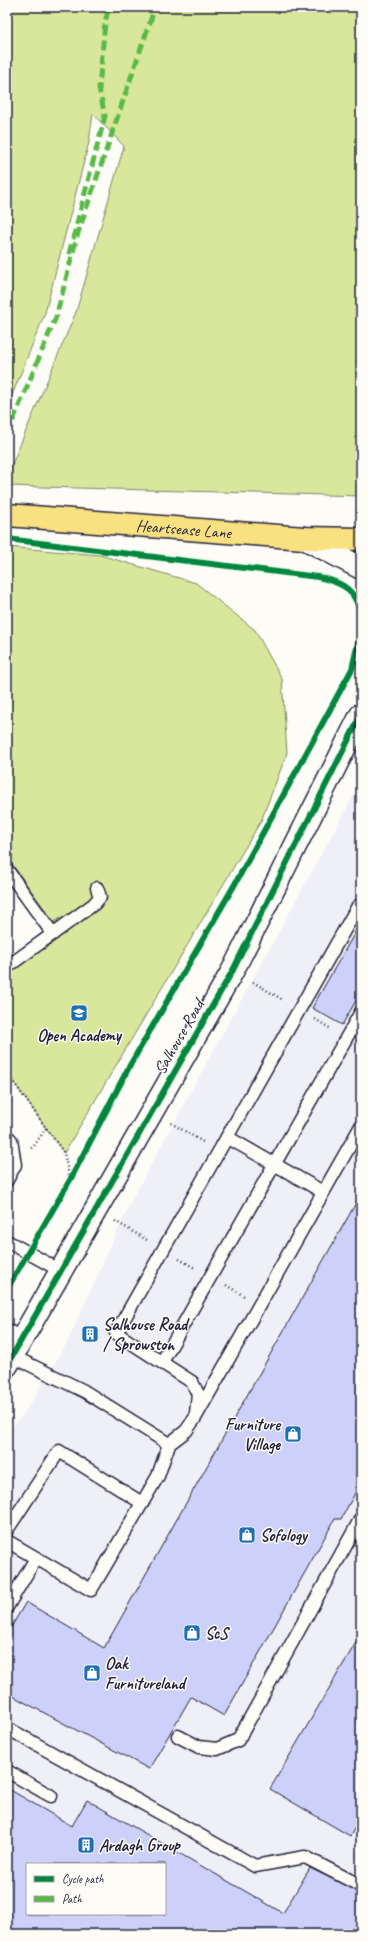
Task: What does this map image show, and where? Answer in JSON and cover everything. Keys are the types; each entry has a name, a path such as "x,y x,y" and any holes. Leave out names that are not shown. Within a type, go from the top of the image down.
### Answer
{"highway":[{"name":"Heartsease Lane","path":"7,515 304,538 361,539"}],"street":[{"path":"304,538 361,568"},
{"name":"Salhouse Road","path":"12,1347 61,1271 233,970 361,715"}],"lane":[{"path":"7,870 53,934"},
{"path":"7,967 94,904 100,897 97,888"},
{"path":"195,1418 198,1394 196,1387 192,1382 116,1333 358,906 361,907"},
{"path":"162,1362 361,1012"},
{"path":"7,1541 91,1590 158,1476 169,1444 186,1431 195,1418 361,1126"},
{"path":"7,1136 11,1140 15,1165 7,1180"},
{"path":"227,1137 323,1192"},
{"path":"7,1241 61,1271"},
{"path":"12,1347 169,1444"},
{"path":"7,1530 59,1452 142,1503"},
{"path":"178,1736 198,1747 218,1749 238,1740 361,1518"},
{"path":"7,1607 36,1558"},
{"path":"7,1728 255,1866 305,1857 361,1886"},
{"path":"7,1771 51,1796"}],"path":[{"path":"7,1073 64,1153 70,1180 99,1204 163,1250 260,1305"}],"shaded area":[{"path":"361,782 361,1934 7,1934 7,1435 29,1406 68,1341 131,1201"}],"green space":[{"path":"7,7 361,7 361,496 7,486 7,476 76,312 124,146 93,114 89,142 45,313 7,408"},
{"name":"Open Academy","path":"7,547 100,555 196,583 255,630 282,679 287,753 261,821 64,1153 7,1073 7,961 63,916 54,922 7,857"}],"building":[{"path":"361,922 361,992 342,1025 312,1008"},
{"path":"361,1194 361,1482 341,1519 335,1519 224,1716 191,1697 149,1769 7,1693 7,1634 26,1602 104,1648"},
{"path":"361,1634 361,1818 350,1836 270,1789"},
{"name":"Ardagh Group","path":"7,1788 72,1826 87,1800 283,1913 310,1868 361,1893 361,1934 7,1934"}],"marked path":[{"path":"69,254 105,116 99,88 105,22 109,7"},
{"path":"7,435 56,317 78,233 155,7"}],"cycle path":[{"path":"7,539 327,579 348,589 356,601 361,619"},
{"path":"7,1289 70,1180 129,1067 235,884 352,669 361,630"},
{"path":"7,1365 233,970 361,715"}],"place":[{"name":"Open Academy","path":"79,1013"},
{"name":"Salhouse Road / Sprowston","path":"90,1334"},
{"name":"Furniture Village","path":"293,1434"},
{"name":"Sofology","path":"247,1535"},
{"name":"ScS","path":"192,1633"},
{"name":"Oak Furnitureland","path":"92,1673"},
{"name":"Ardagh Group","path":"86,1845"}]}
